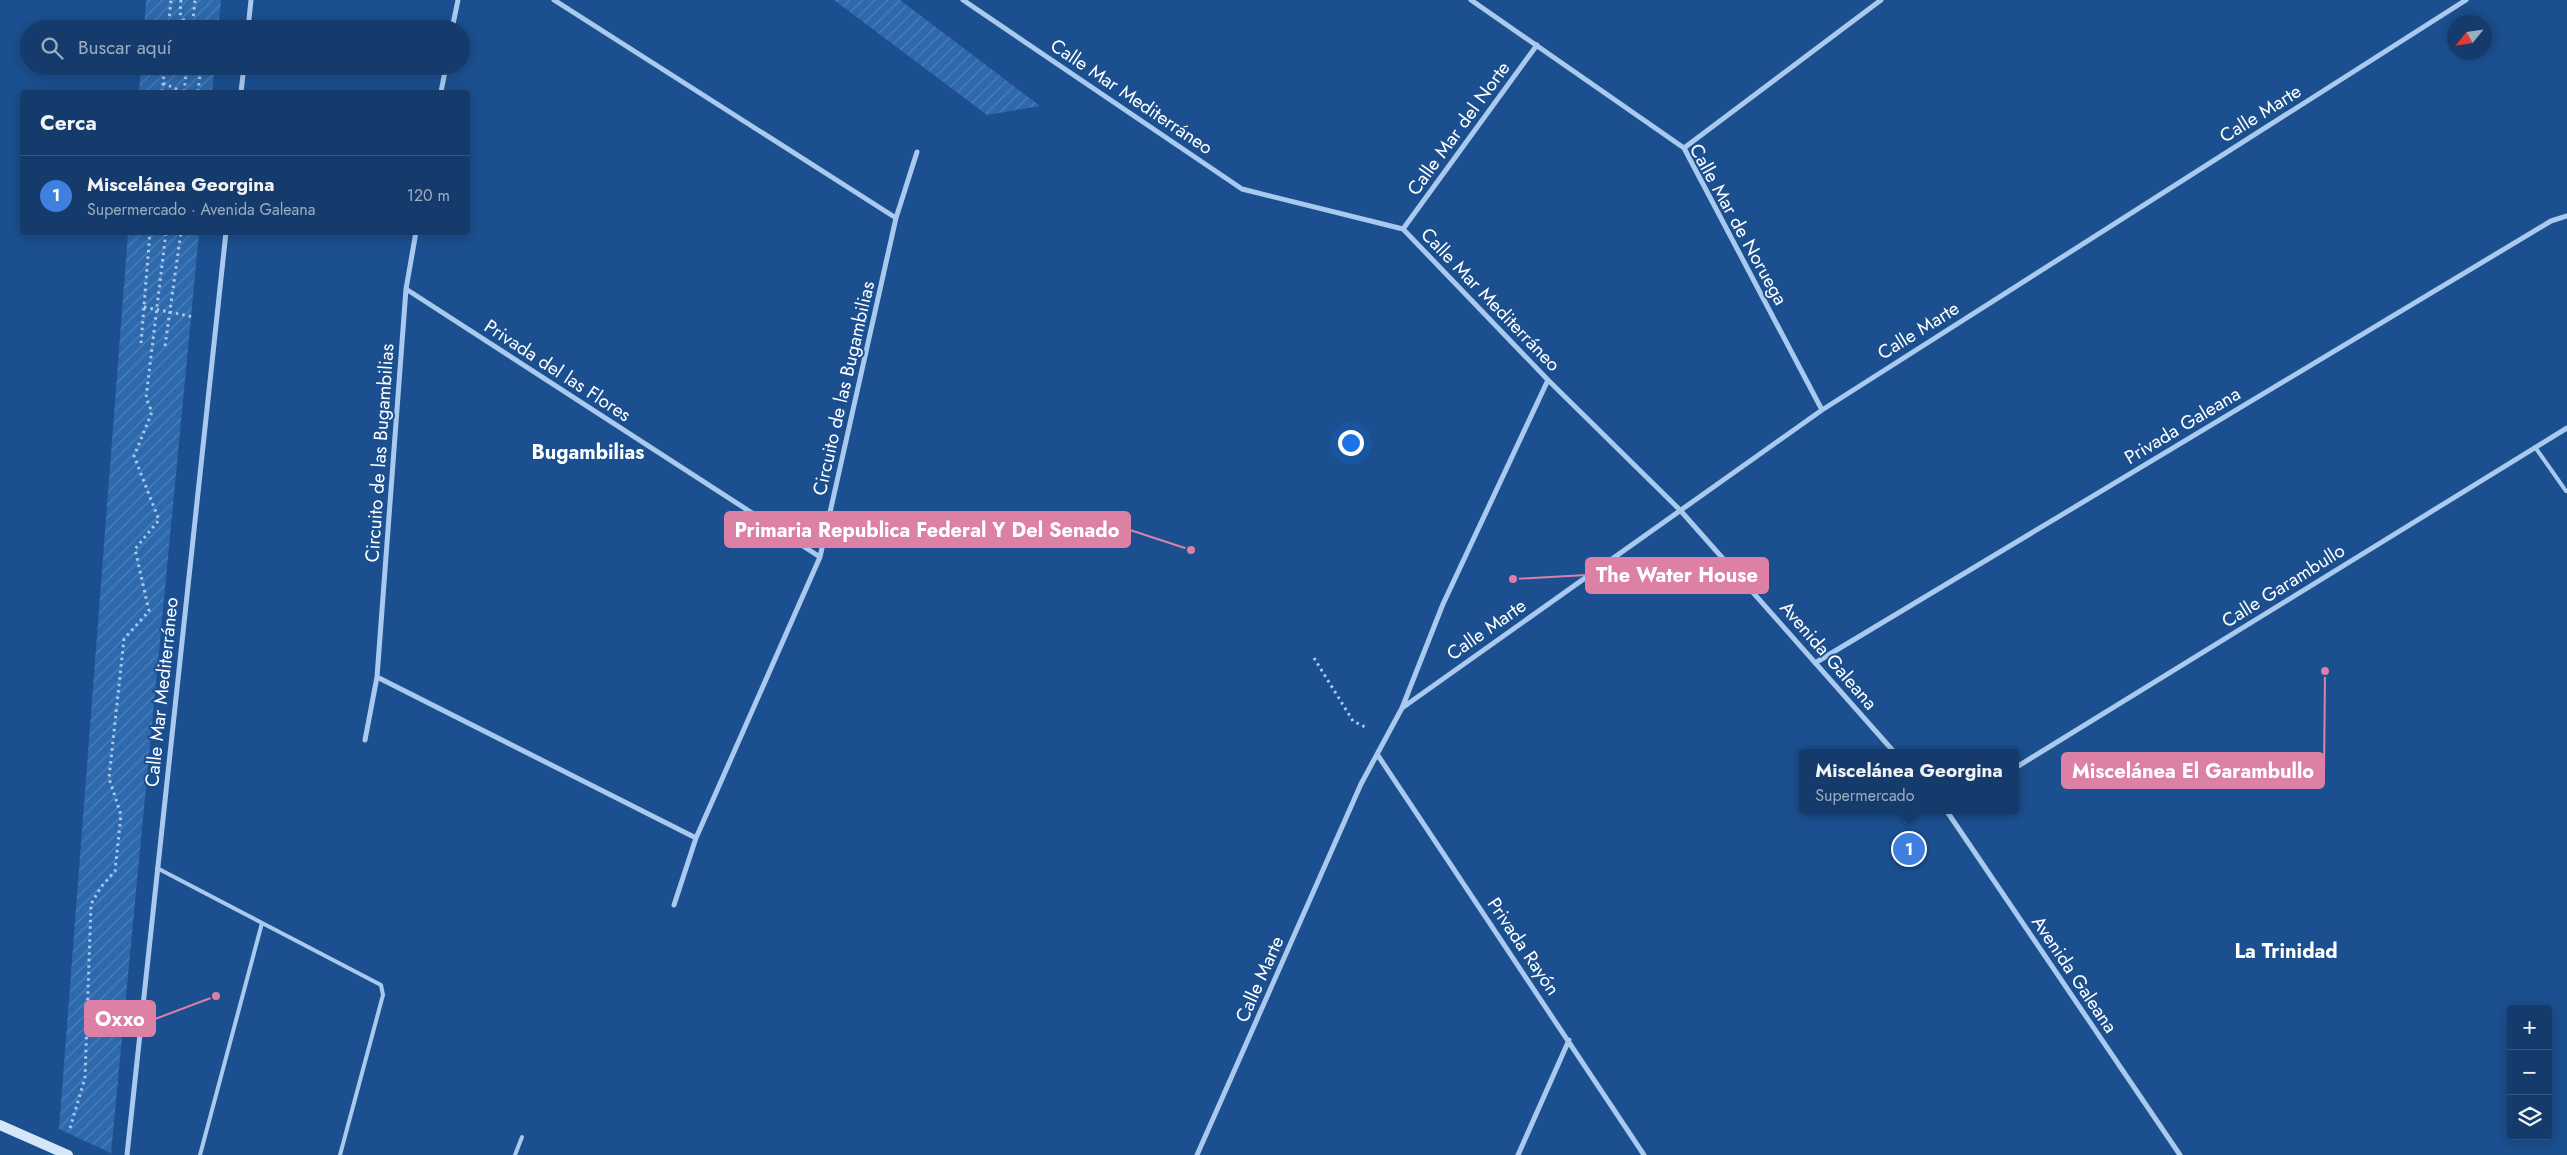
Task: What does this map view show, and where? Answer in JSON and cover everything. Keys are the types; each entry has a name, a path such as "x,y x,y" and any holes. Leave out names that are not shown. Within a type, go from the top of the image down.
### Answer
{"main road":[{"path":"0,1125 65,1154"}],"street":[{"path":"249,20 251,0"},
{"path":"454,20 458,0"},
{"path":"554,0 896,218"},
{"name":"Calle Mar Mediterráneo","path":"963,0 1242,189 1404,230 1548,380 1680,510"},
{"name":"Calle Mar de Noruega","path":"1471,0 1684,148 1822,410"},
{"path":"1684,148 1881,0"},
{"name":"Calle Marte","path":"1402,708 1822,410 2466,0"},
{"name":"Calle Mar del Norte","path":"1404,230 1538,45"},
{"path":"241,90 243,75"},
{"path":"441,90 444,75"},
{"name":"Circuito de las Bugambilias","path":"674,905 696,838 820,557 896,218 917,152"},
{"name":"Privada Galeana","path":"1815,663 2551,221 2567,216"},
{"name":"Calle Mar Mediterráneo","path":"127,1155 226,235"},
{"name":"Circuito de las Bugambilias","path":"365,740 377,677 406,289 415,235"},
{"name":"Privada del las Flores","path":"406,289 820,557"},
{"name":"Calle Marte","path":"1197,1155 1361,784 1402,708 1443,604 1548,380"},
{"name":"Calle Garambullo","path":"2019,766 2567,428"},
{"name":"Avenida Galeana","path":"1680,510 1891,749"},
{"path":"377,677 696,838"},
{"name":"Privada Rayón","path":"1377,754 1644,1155"},
{"name":"Avenida Galeana","path":"1949,814 2180,1155"},
{"path":"1518,1155 1569,1040"}],"lane":[{"path":"2535,448 2566,491"},
{"path":"157,868 381,985 383,996 340,1155"},
{"path":"200,1155 262,923"},
{"path":"514,1155 522,1137"}],"path":[{"path":"169,20 171,0"},
{"path":"181,0 180,13 184,20"},
{"path":"192,20 195,0"},
{"path":"162,90 164,75"},
{"path":"184,90 186,75"},
{"path":"198,90 200,75"},
{"path":"163,82 180,90"},
{"path":"141,343 150,235"},
{"path":"65,1154 85,1078 91,904 101,887 115,871 121,815 109,778 124,639 149,611 135,549 159,520 134,456 152,412 146,398 166,235"},
{"path":"165,346 181,235"},
{"path":"144,307 156,311 203,318"},
{"path":"1314,658 1353,721 1385,738"}],"shaded area":[{"path":"146,0 221,0 219,20 145,20"},
{"path":"834,0 900,0 1040,106 987,115"},
{"path":"140,75 214,75 212,90 139,90"},
{"path":"128,235 199,235 111,1153 59,1129"}],"place":[{"name":"Primaria Republica Federal Y Del Senado","path":"1191,550"},
{"name":"The Water House","path":"1513,579"},
{"name":"Miscelánea El Garambullo","path":"2325,671"},
{"name":"Miscelánea Georgina","path":"1909,849"},
{"name":"Oxxo","path":"216,996"}],"district":[{"name":"Bugambilias","path":"588,452"},
{"name":"La Trinidad","path":"2286,951"}]}
